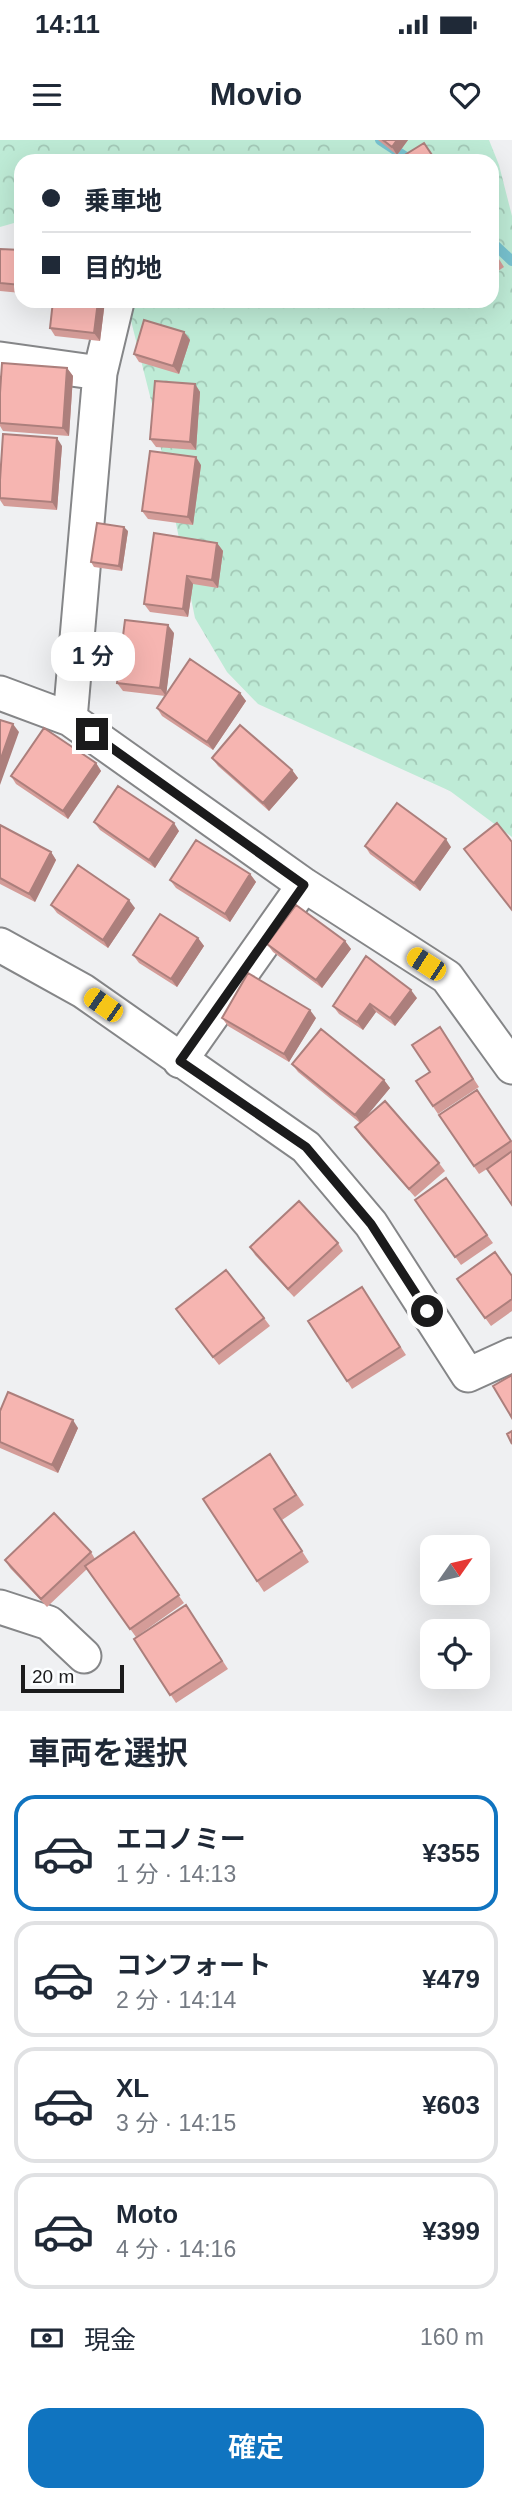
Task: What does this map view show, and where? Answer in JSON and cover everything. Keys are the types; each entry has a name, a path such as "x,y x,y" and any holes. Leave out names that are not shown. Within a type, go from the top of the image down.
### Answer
{"street":[{"path":"70,719 100,373 116,308"},
{"path":"0,359 100,373"},
{"path":"0,692 70,719 304,885 447,977 512,1067"},
{"path":"180,1061 304,885"},
{"path":"0,945 83,991 306,1147 371,1224 468,1376 512,1355"},
{"path":"0,1606 48,1623 84,1656"}],"green space":[{"path":"0,140 489,140 495,154 14,154 14,223 0,227"},
{"path":"499,165 512,216 512,837 450,791 258,704 227,672 195,618 152,404 128,308 499,308"}],"building":[{"path":"383,140 397,140 392,147"},
{"path":"424,143 431,154 406,154"},
{"path":"0,249 14,250 14,284 0,283"},
{"path":"52,308 97,308 94,333 50,328"},
{"path":"144,320 184,332 173,366 134,354"},
{"path":"2,363 67,368 63,428 0,423"},
{"path":"155,381 195,384 190,442 150,439"},
{"path":"3,434 57,438 52,502 0,498"},
{"path":"150,451 196,457 188,517 142,511"},
{"path":"97,523 124,527 119,566 91,562"},
{"path":"154,533 217,543 212,580 187,576 183,609 144,604"},
{"path":"125,620 168,625 160,688 117,683"},
{"path":"190,659 240,693 207,742 157,708"},
{"path":"0,720 13,724 0,761"},
{"path":"240,725 292,770 263,803 212,758"},
{"path":"44,728 96,763 63,811 11,776"},
{"path":"118,786 174,823 149,860 94,822"},
{"path":"397,803 446,839 414,883 365,846"},
{"path":"497,823 512,842 512,910 464,849"},
{"path":"0,825 51,852 29,894 0,878"},
{"path":"196,840 250,874 225,914 170,880"},
{"path":"78,865 129,900 103,940 51,905"},
{"path":"296,905 345,941 316,980 267,944"},
{"path":"160,914 198,938 171,979 133,955"},
{"path":"366,956 411,990 390,1018 370,1004 357,1022 333,1006"},
{"path":"248,973 310,1010 284,1054 222,1018"},
{"path":"440,1027 473,1079 433,1106 416,1081 430,1072 412,1045"},
{"path":"321,1029 384,1080 355,1115 292,1064"},
{"path":"477,1090 511,1141 474,1166 439,1115"},
{"path":"385,1101 439,1163 409,1189 355,1127"},
{"path":"512,1151 512,1205 487,1169"},
{"path":"446,1178 487,1235 455,1257 415,1200"},
{"path":"299,1201 338,1243 288,1289 250,1247"},
{"path":"495,1252 512,1276 512,1299 485,1318 457,1279"},
{"path":"226,1270 264,1318 213,1357 176,1309"},
{"path":"362,1287 400,1347 347,1381 308,1321"},
{"path":"512,1375 512,1418 493,1386"},
{"path":"8,1392 73,1420 52,1465 0,1442 0,1411"},
{"path":"512,1431 512,1444 507,1434"},
{"path":"270,1454 296,1495 274,1509 302,1551 257,1581 203,1499"},
{"path":"54,1513 91,1552 41,1599 5,1560"},
{"path":"134,1532 179,1595 130,1629 85,1566"},
{"path":"186,1605 222,1661 170,1695 134,1639"}],"waterway":[{"path":"380,140 401,154"},
{"path":"499,249 512,261"}],"route":[{"path":"92,734 304,885 180,1061 306,1147 371,1224 427,1311"}]}
